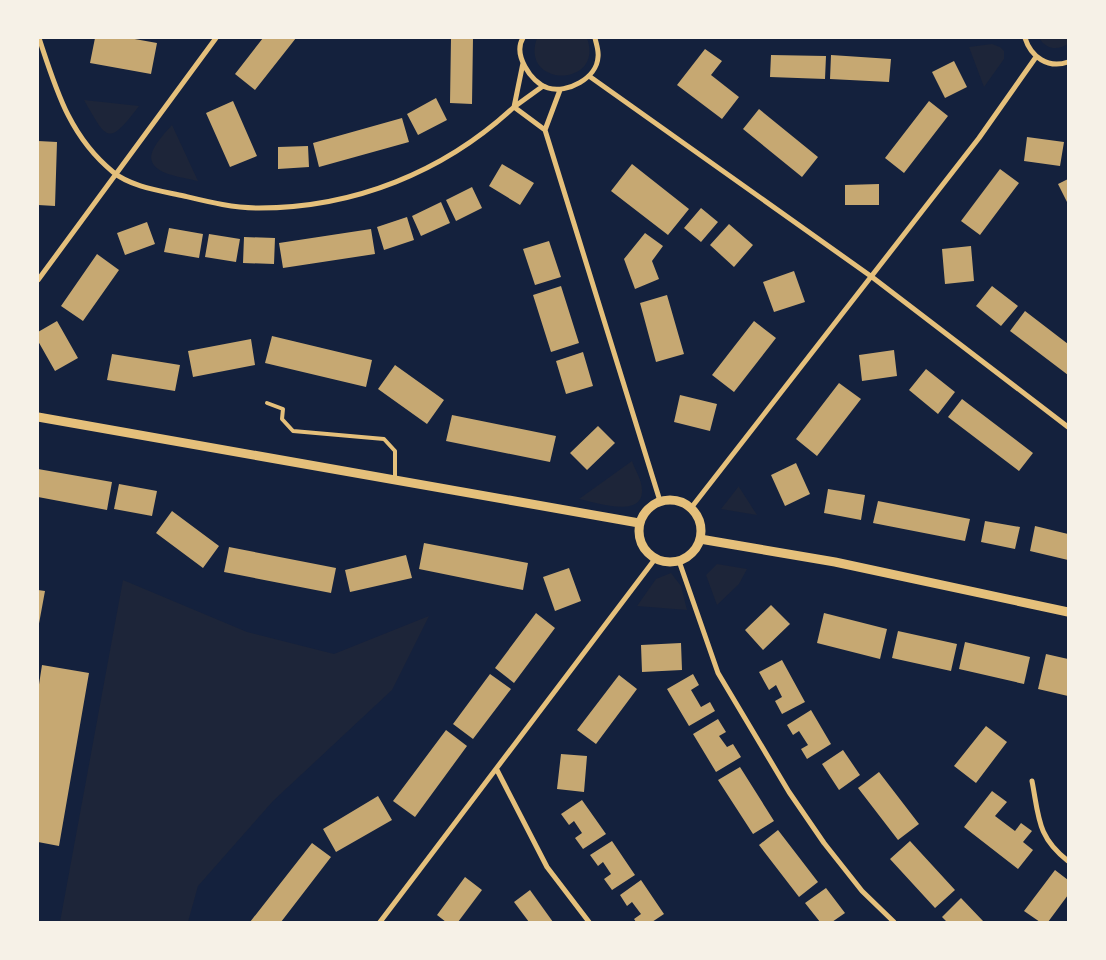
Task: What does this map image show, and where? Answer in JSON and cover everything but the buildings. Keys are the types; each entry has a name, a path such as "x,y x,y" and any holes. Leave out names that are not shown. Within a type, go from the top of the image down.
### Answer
{"street":[{"path":"39,38 72,126 114,173 156,189 222,205 258,208 312,204 361,195 418,173 443,160 466,146 543,86"},
{"path":"38,280 114,173 216,38"},
{"path":"514,108 523,63 516,38"},
{"path":"519,44 523,38"},
{"path":"523,63 543,86 560,90 574,86 589,76 599,58 595,38"},
{"path":"1025,38 1029,49 1036,57 1054,64 1068,62"},
{"path":"691,508 979,138 1036,57"},
{"path":"589,76 872,277 1068,427"},
{"path":"545,130 560,90"},
{"path":"514,108 545,130 660,501"},
{"path":"38,417 639,523"},
{"path":"677,500 691,508 700,522 700,539 696,549 679,561 662,562 655,559 646,553 640,544 638,533 643,513 660,501 677,500"},
{"path":"700,539 836,562 1068,612"},
{"path":"380,922 655,559"},
{"path":"679,561 718,672 790,792 824,843 862,891 894,922"},
{"path":"496,770 547,867 589,922"},
{"path":"1032,781 1041,832 1055,851 1068,861"}],"lane":[{"path":"267,403 283,409 282,419 293,430 384,439 395,451 395,480"}],"shaded area":[{"path":"537,38 587,38 589,54 584,66 574,73 562,76 550,73 540,66 535,54"},
{"path":"1039,38 1068,38 1068,44 1060,48 1052,48 1045,45"},
{"path":"992,44 1004,51 1004,59 984,87 969,47"},
{"path":"84,100 139,106 121,128 114,133 109,133 98,124"},
{"path":"172,125 198,181 166,173 153,164 151,158 153,150"},
{"path":"632,461 642,486 640,499 635,504 617,506 579,499"},
{"path":"739,487 757,515 721,509"},
{"path":"717,564 747,569 739,584 717,605 706,575"},
{"path":"671,573 681,586 687,610 637,606 656,579"},
{"path":"123,580 247,632 334,654 429,616 392,690 273,801 198,886 188,922 60,922"}]}
